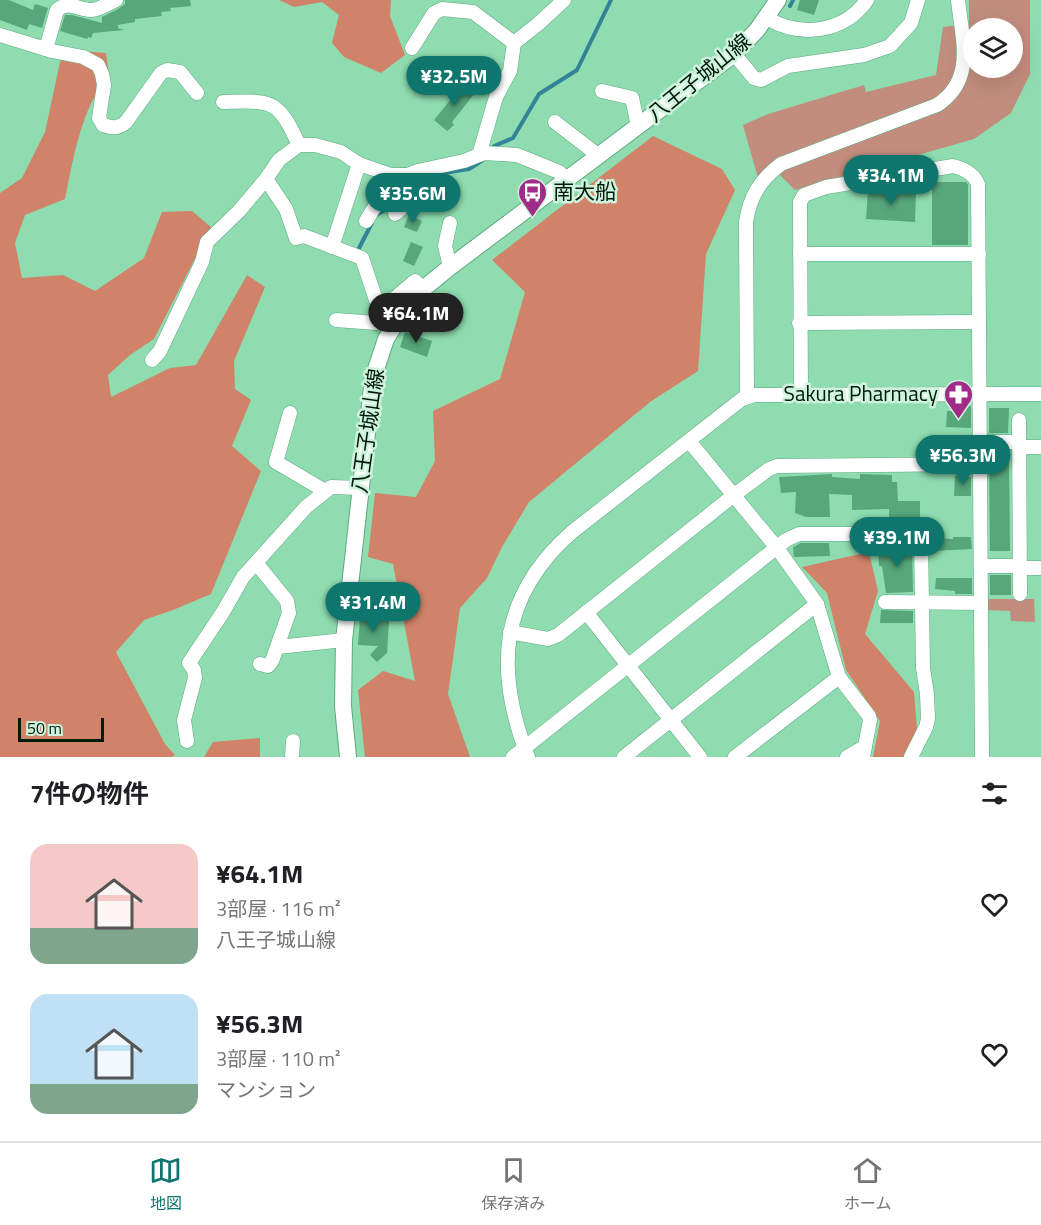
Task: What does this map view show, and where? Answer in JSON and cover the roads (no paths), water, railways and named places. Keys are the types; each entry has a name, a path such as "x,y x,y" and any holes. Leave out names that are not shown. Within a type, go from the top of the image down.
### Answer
{"main road":[{"name":"八王子城山線","path":"348,757 343,706 344,640 360,488 370,397 378,359 395,323 407,305 450,267 734,54 767,18 778,0"}],"street":[{"path":"46,49 57,10 62,6 68,4 90,10 116,0"},
{"path":"487,154 496,97 510,71 514,43 564,0"},
{"path":"767,18 777,24 794,28 828,28 856,13 867,0"},
{"path":"734,54 754,78 761,80 788,66 864,55 890,46 908,28 918,0"},
{"path":"747,396 746,222 750,201 756,188 781,164 937,105 948,96 960,81 964,63 958,0"},
{"path":"412,48 434,13 442,9 474,6 514,43"},
{"path":"0,35 83,57 98,65 104,86 99,118 103,125 112,128 120,127 126,122 161,73 167,70 180,72 196,93"},
{"path":"602,91 632,98 638,126"},
{"path":"223,102 265,102 279,109 299,146"},
{"path":"555,122 599,156"},
{"path":"152,360 160,351 197,272 207,242 239,211 279,160 299,146 315,145 341,152 359,164 391,175 407,175 487,154 517,155 559,172 567,180"},
{"path":"333,247 359,164"},
{"path":"801,394 800,202 807,193 825,187 953,166 964,169 976,179 978,184 982,757"},
{"path":"395,214 427,182 428,168"},
{"path":"366,221 375,207 393,196 405,184 407,175"},
{"path":"266,179 285,209 296,238 304,236 362,258 381,315"},
{"path":"450,223 445,246 450,267"},
{"path":"800,255 979,254"},
{"path":"336,320 376,323 389,303 415,280 423,289"},
{"path":"800,323 979,322"},
{"path":"526,752 514,716 507,667 510,632 528,584 548,556 572,532 747,396 1041,394"},
{"path":"290,413 276,462 325,490"},
{"path":"1019,420 1020,594"},
{"path":"689,441 777,548 818,604 839,677 870,720 863,752 847,757"},
{"path":"979,442 1041,447"},
{"path":"510,632 548,639 558,635 734,495 769,469 777,466 980,464"},
{"path":"187,741 184,720 195,678 195,670 189,663 243,577 306,507 325,490 331,487 360,488"},
{"path":"513,757 526,752 628,666 786,540 799,534 915,534 921,542 922,668 927,694 928,719 911,757"},
{"path":"257,564 287,601 289,613 278,647 268,666 260,664"},
{"path":"981,566 1041,568"},
{"path":"885,602 981,603"},
{"path":"624,757 818,604"},
{"path":"586,612 700,757"},
{"path":"278,647 344,640"},
{"path":"735,757 839,677"},
{"path":"292,757 293,741"}],"waterway":[{"path":"492,150 494,146 513,138 539,94 577,70 611,0"},
{"path":"790,6 793,0"},
{"path":"431,175 469,169 483,160"},
{"path":"375,216 400,200 419,177 423,176"},
{"path":"357,252 372,223"}],"place":[{"name":"南大船","path":"532,218"},
{"name":"Sakura Pharmacy","path":"959,420"}]}
